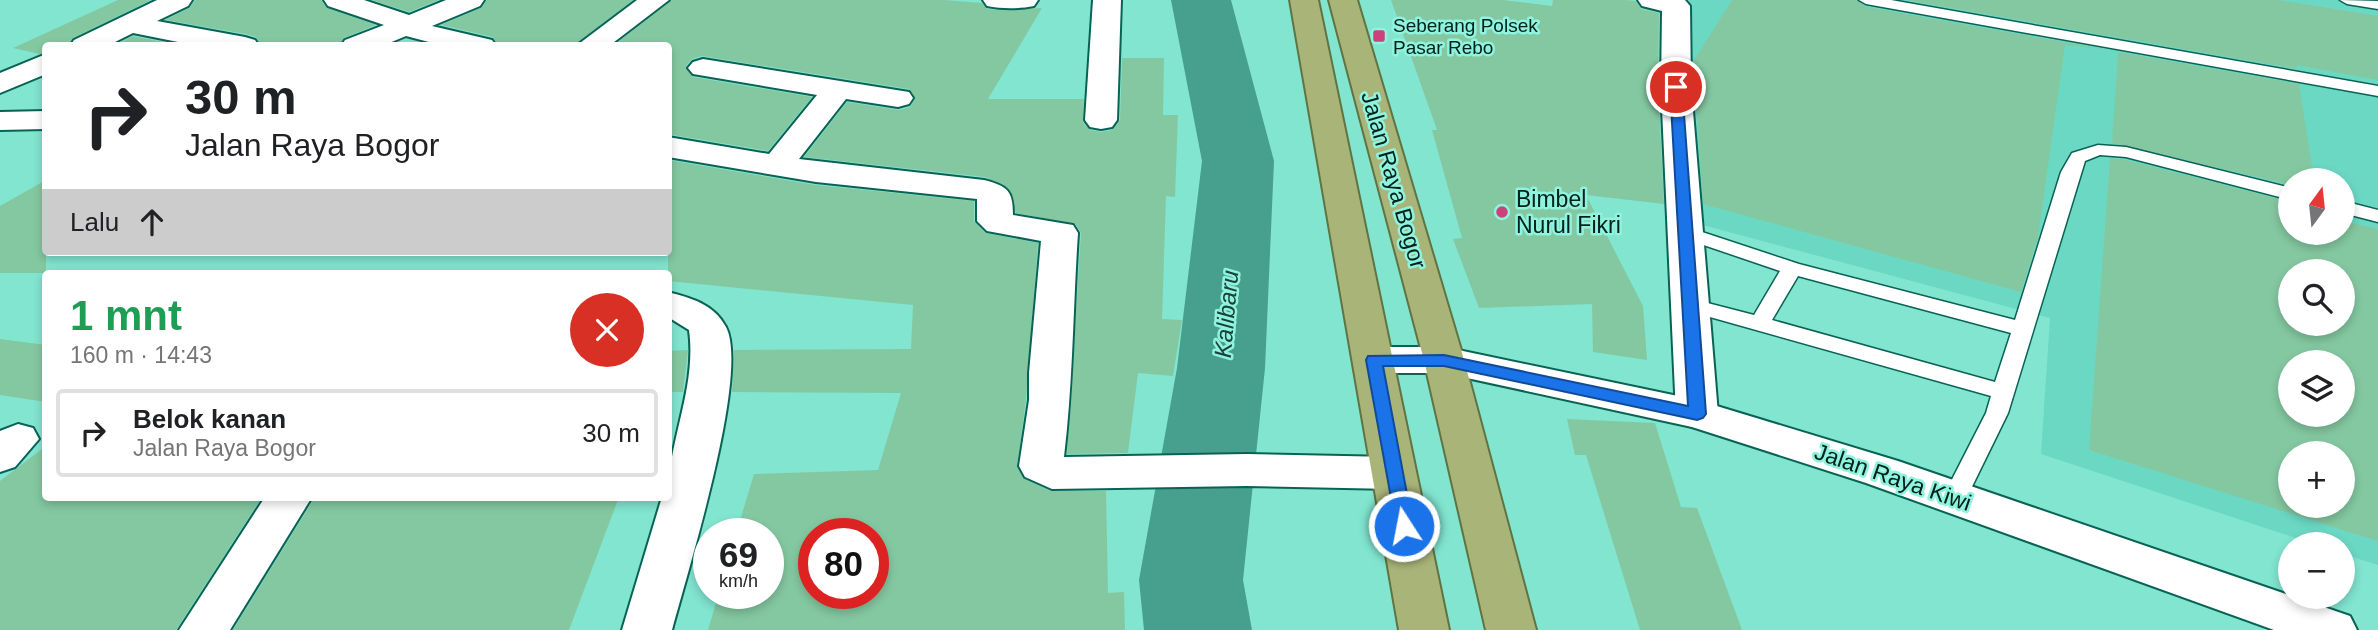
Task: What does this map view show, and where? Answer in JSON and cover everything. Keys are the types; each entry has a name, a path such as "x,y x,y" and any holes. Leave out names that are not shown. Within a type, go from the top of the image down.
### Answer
{"highway":[{"name":"Jalan Raya Bogor","path":"1304,0 1424,630"},
{"name":"Jalan Raya Bogor","path":"1343,0 1444,360 1511,630"}],"street":[{"path":"92,42 178,0"},
{"path":"338,0 406,26 467,42"},
{"path":"365,42 470,0"},
{"path":"596,42 655,0"},
{"path":"997,0 1024,0"},
{"path":"1101,120 1107,0"},
{"path":"1652,0 1676,6 1676,87 1688,233 1697,414"},
{"path":"130,24 224,42"},
{"path":"0,84 42,65"},
{"path":"703,68 836,91 898,98"},
{"path":"777,166 836,91"},
{"path":"0,121 42,120"},
{"path":"672,148 777,166 984,190 996,195 995,221 999,224 1060,233 1049,373 1050,400 1041,466 1052,473 1247,470 1394,473"},
{"path":"647,630 700,438 713,351 707,328 694,315 672,306"},
{"path":"1374,360 1444,360"},
{"name":"Jalan Raya Kiwi","path":"1444,360 1697,414 1846,460 2332,630"},
{"path":"204,630 286,501"}],"lane":[{"path":"1866,0 2378,91"},
{"path":"2347,0 2378,5"},
{"path":"1954,499 1997,413 2070,172 2078,157 2098,150 2126,152 2278,191"},
{"path":"2356,210 2378,215"},
{"path":"1688,233 1792,268 2022,329"},
{"path":"1759,324 1792,268"},
{"path":"1692,305 2003,392"}],"shaded area":[{"path":"1689,0 2378,0 2378,565 2355,558 2355,532 2278,532 2041,454 2050,318 1699,224 1677,87"}],"building":[{"path":"118,0 151,0 73,38 70,42 42,42 42,53 13,48"},
{"path":"195,0 321,0 327,8 376,25 344,38 342,42 259,42 256,37 246,34 165,20 189,8"},
{"path":"372,0 439,0 409,12"},
{"path":"487,0 633,0 579,42 496,42 493,37 441,25 481,8"},
{"path":"672,0 944,0 982,3 987,9 998,10 1042,8 988,99 1084,99 1083,122 1090,130 1101,132 1112,130 1120,120 1122,58 1164,58 1163,115 1178,115 1175,197 1166,196 1162,319 1182,320 1173,376 1138,373 1128,453 1067,454 1081,233 1075,224 1016,213 1009,189 985,177 804,157 847,102 899,110 910,107 915,99 909,89 702,56 692,59 686,66 693,77 812,97 768,151 672,135 672,42 618,42"},
{"path":"1391,0 1503,0 1552,6 1553,0 1625,0 1636,1 1641,9 1659,13 1658,87 1664,204 1586,195 1643,306 1647,360 1593,352 1592,304 1479,308 1453,239 1462,238 1432,130 1437,130"},
{"path":"1732,0 1857,0 1866,7 2103,49 2065,45 2038,237 2021,292 1703,204 1693,62"},
{"path":"1906,0 2278,0 2378,16 2378,80 2296,65 2297,69"},
{"path":"133,36 162,42 122,42"},
{"path":"2118,52 2299,84 2312,168 2278,168 2278,182 2112,143"},
{"path":"2110,158 2278,199 2278,245 2356,245 2356,224 2378,229 2378,541 2305,518 2355,518 2355,441 2278,441 2278,510 2089,450"},
{"path":"672,161 816,185 974,201 974,221 985,233 1038,243 1026,400 1017,467 1024,479 1051,491 1106,491 1108,593 1124,592 1125,630 708,630 714,609 784,609 784,518 741,518 754,474 878,470 901,393 732,392 734,350 911,349 913,305 672,281 672,270 668,270 668,256 672,256"},
{"path":"42,182 42,256 46,256 46,270 42,270 42,273 0,273 0,206"},
{"path":"0,339 42,344 42,401 0,395"},
{"path":"688,350 683,392 672,392 672,351"},
{"path":"1567,419 1655,423 1681,507 1697,508 1742,630 1640,630 1586,455 1575,455"},
{"path":"42,449 42,501 259,501 176,630 0,630 0,481"},
{"path":"313,501 617,501 569,630 233,630"}],"waterway":[{"name":"Kalibaru","path":"1198,630 1191,580 1221,368 1238,161 1201,0"}],"place":[{"name":"Seberang Polsek Pasar Rebo","path":"1379,36"},
{"name":"Bimbel Nurul Fikri","path":"1502,212"}],"route":[{"path":"1404,526 1374,360 1444,360 1589,388 1697,414 1688,233 1676,87"}]}
